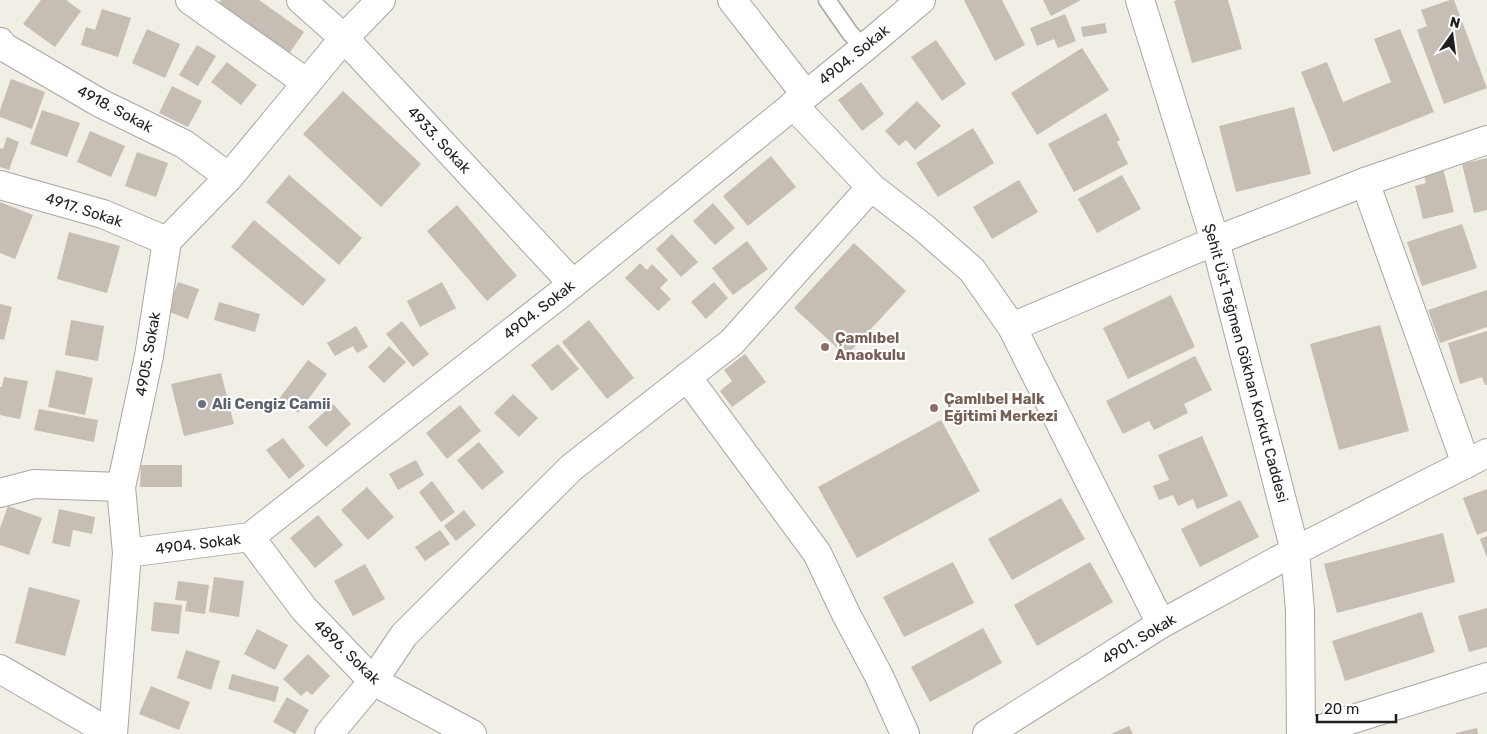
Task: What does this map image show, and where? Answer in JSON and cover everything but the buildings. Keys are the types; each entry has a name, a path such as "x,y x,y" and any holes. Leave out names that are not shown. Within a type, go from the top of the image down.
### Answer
{"street":[{"path":"190,0 307,83"},
{"name":"4933. Sokak","path":"301,0 344,38 572,284"},
{"path":"167,241 229,176 344,38 381,0"},
{"path":"732,0 800,100 871,187 924,228 972,270 1012,326 1161,624"},
{"name":"4904. Sokak","path":"127,553 250,537 572,284 921,0"},
{"name":"Şehit Üst Teğmen Gökhan Korkut Caddesi","path":"1140,0 1216,241 1294,551 1300,611 1301,734"},
{"name":"4918. Sokak","path":"0,42 4,47 100,103 184,144 229,176"},
{"path":"1012,326 1216,241 1365,182 1487,140"},
{"path":"1365,182 1476,459"},
{"name":"4917. Sokak","path":"0,185 104,214 167,241"},
{"path":"329,734 373,681 404,635 571,468 732,342 871,187"},
{"name":"4905. Sokak","path":"113,734 127,553 122,487 149,356 167,241"},
{"path":"687,377 817,553 906,734"},
{"name":"4901. Sokak","path":"987,734 1161,624 1294,551 1476,459"},
{"path":"0,493 34,484 122,487"},
{"name":"4896. Sokak","path":"250,537 304,610 373,681 472,734"},
{"path":"0,669 113,734"},
{"path":"1305,734 1487,677"}],"lane":[{"path":"827,0 850,33 864,48"}],"place":[{"name":"Çamlıbel Anaokulu","path":"825,347"},
{"name":"Ali Cengiz Camii","path":"202,404"},
{"name":"Çamlıbel Halk Eğitimi Merkezi","path":"934,408"}]}
